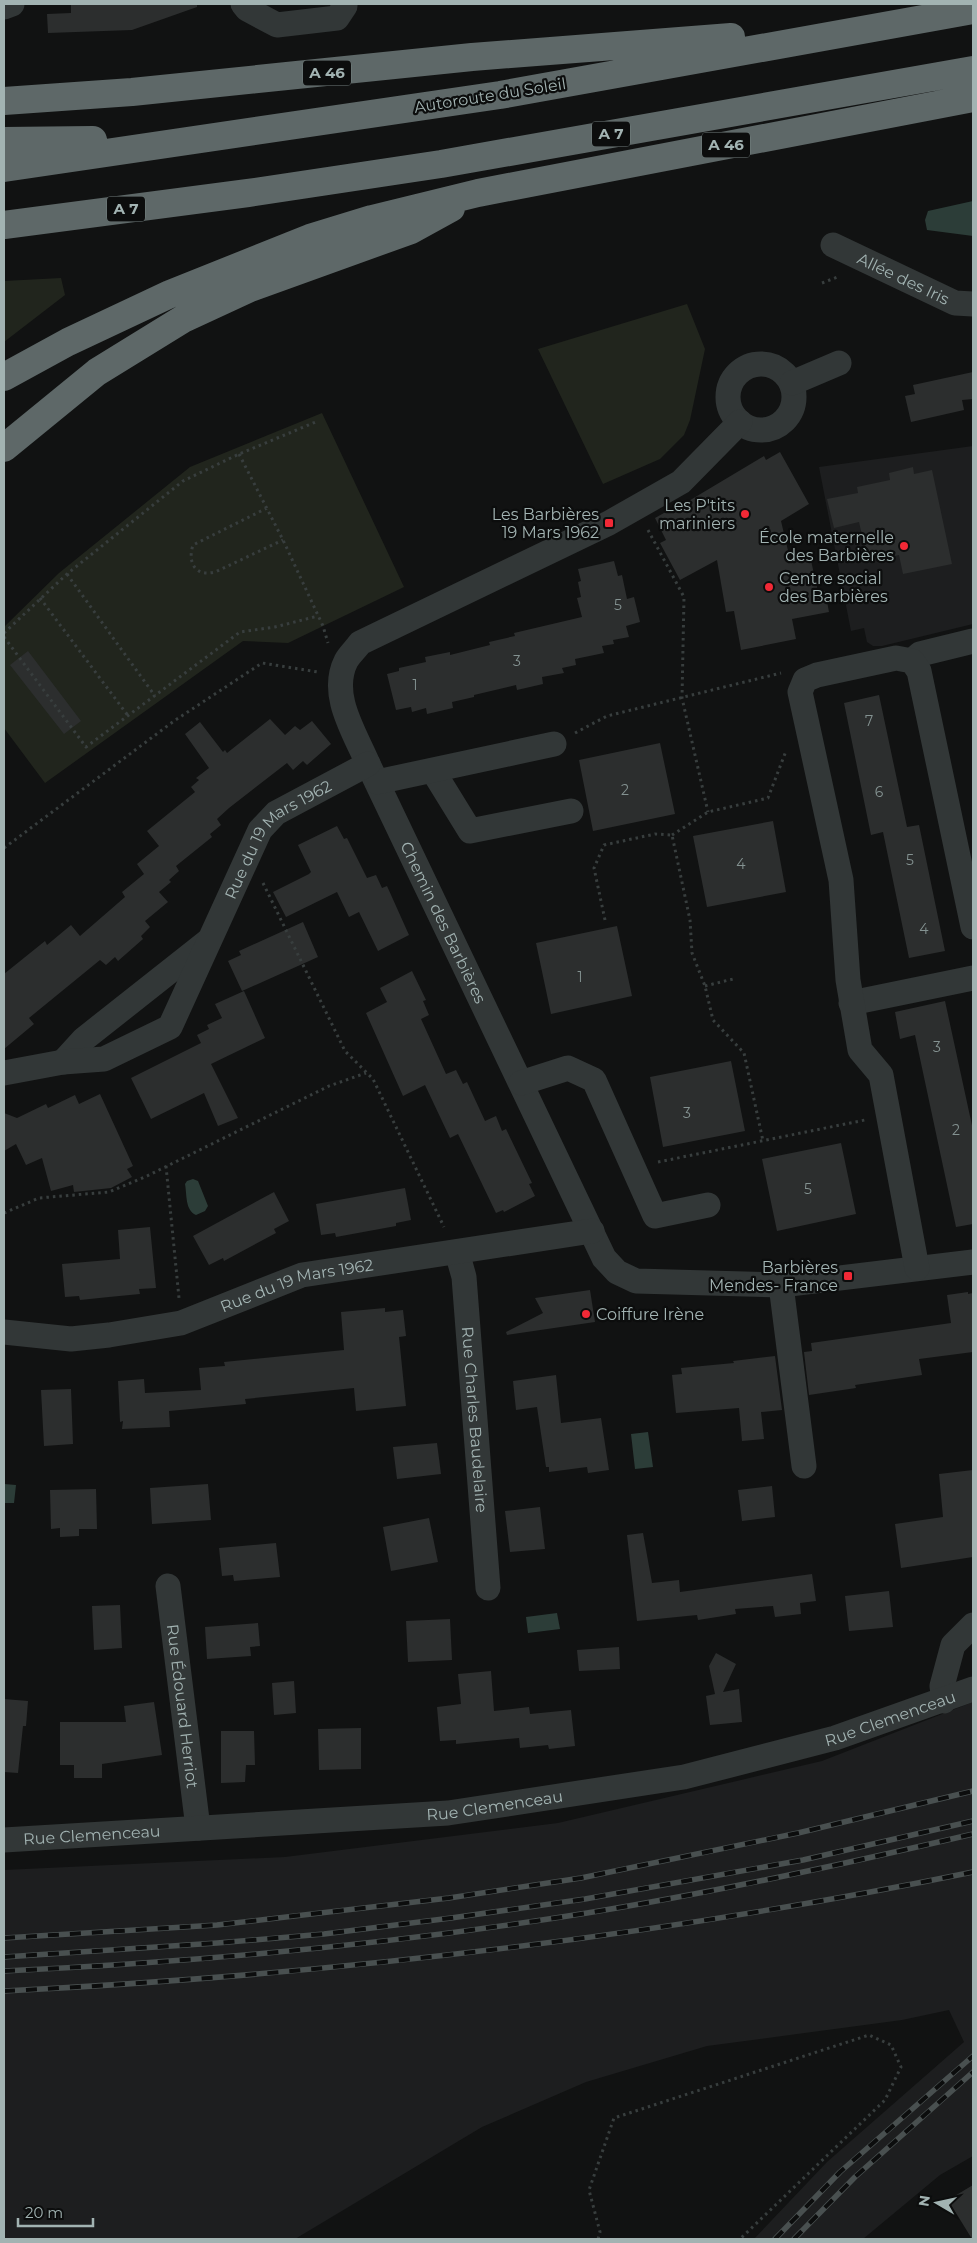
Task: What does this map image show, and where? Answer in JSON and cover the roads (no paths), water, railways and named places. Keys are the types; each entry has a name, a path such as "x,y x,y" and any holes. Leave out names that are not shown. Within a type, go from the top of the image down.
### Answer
{"highway":[{"name":"Autoroute du Soleil","path":"4,168 500,95 973,10"},
{"name":"A 46","path":"4,101 132,92 472,57 892,24"},
{"name":"A 7","path":"4,225 441,164 973,70"},
{"name":"A 46","path":"4,377 113,320 245,263 310,238 372,218 478,193 973,98"},
{"path":"4,141 217,137"},
{"path":"4,448 97,372 183,319 250,288 411,230 478,193"}],"street":[{"path":"4,7 12,4"},
{"path":"244,4 247,9 277,25 337,18 346,6 344,4"},
{"name":"Allée des Iris","path":"833,245 955,303 973,304"},
{"path":"792,384 838,363"},
{"path":"755,364 770,365 783,371 792,384 795,398 791,413 781,424 768,430 753,429 740,422 731,410 728,396 732,381 742,370 755,364"},
{"name":"Chemin des Barbières","path":"740,422 681,482 609,523 360,643 339,659 341,700 372,773 604,1258 617,1272 636,1281 781,1285 973,1262"},
{"path":"912,661 920,654 973,641"},
{"path":"917,1268 881,1075 860,1050 848,980 841,880 800,692 805,680 817,675 896,658 912,661 919,671 973,927"},
{"name":"Rue du 19 Mars 1962","path":"4,1073 63,1062 104,1059 170,1027 260,830 276,813 372,773 433,771 554,744"},
{"path":"433,771 470,831 571,811"},
{"name":"Rue du 19 Mars 1962","path":"63,1062 84,1039 212,938"},
{"path":"852,1004 973,978"},
{"path":"521,1083 568,1068 594,1080 655,1216 708,1206"},
{"name":"Rue du 19 Mars 1962","path":"4,1332 71,1339 109,1335 181,1323 302,1275 592,1231"},
{"name":"Rue Charles Baudelaire","path":"457,1252 464,1277 488,1588"},
{"path":"781,1285 804,1466"},
{"name":"Rue Édouard Herriot","path":"168,1586 198,1828"},
{"path":"944,1701 942,1686 953,1645 973,1625"},
{"name":"Rue Clemenceau","path":"4,1840 448,1813 684,1777 835,1738 944,1701 973,1689"}],"railway":[{"path":"4,1938 217,1925 449,1898 581,1878 798,1833 973,1791"},
{"path":"4,1957 324,1934 451,1918 585,1899 803,1860 973,1821"},
{"path":"4,1971 223,1957 369,1943 515,1924 636,1905 733,1887 973,1834"},
{"path":"4,1991 248,1975 491,1950 733,1916 973,1872"},
{"path":"775,2239 840,2172 973,2056"},
{"path":"794,2239 855,2177 973,2072"}],"place":[{"name":"Les P'tits mariniers","path":"745,514"},
{"name":"Les Barbières 19 Mars 1962","path":"609,523"},
{"name":"École maternelle des Barbières","path":"904,546"},
{"name":"Centre social des Barbières","path":"769,587"},
{"name":"Barbières Mendes- France","path":"848,1276"},
{"name":"Coiffure Irène","path":"586,1314"}]}
